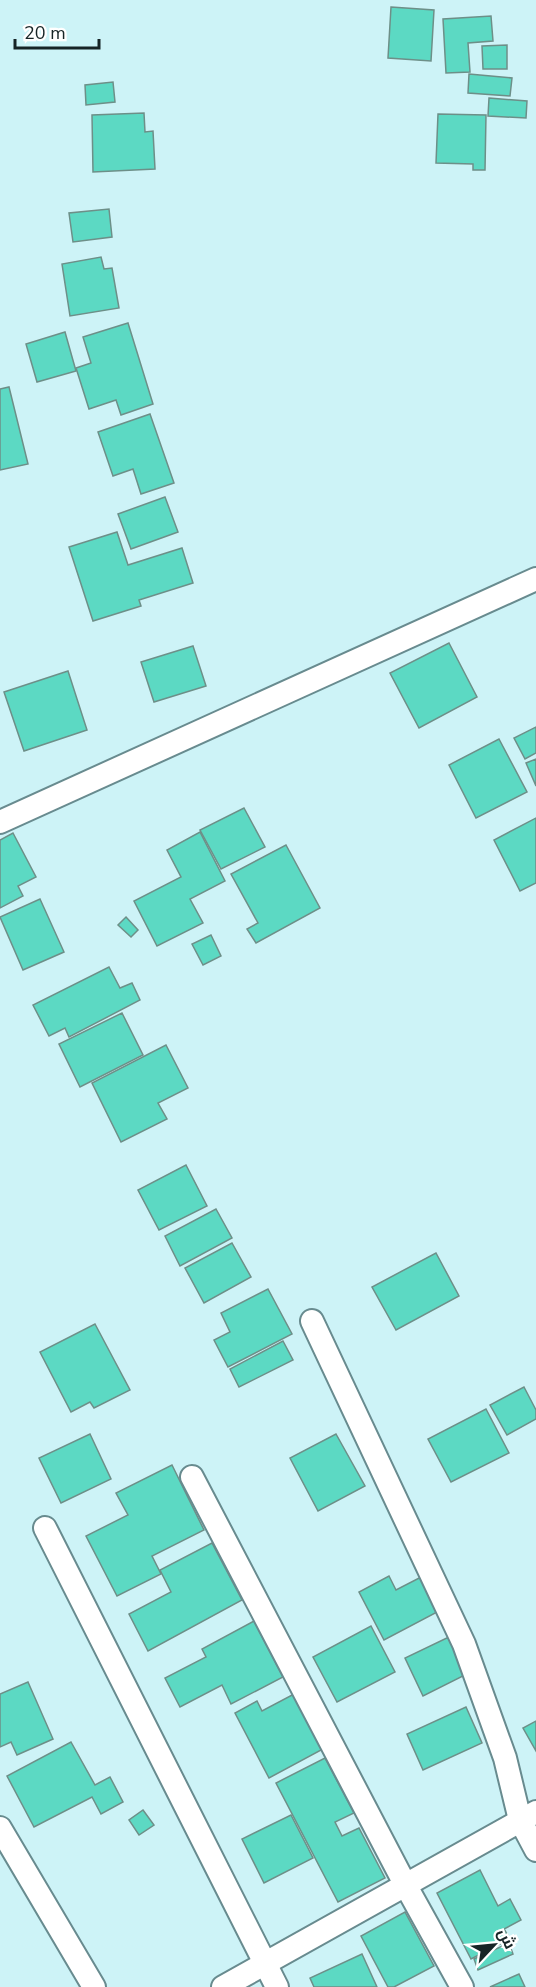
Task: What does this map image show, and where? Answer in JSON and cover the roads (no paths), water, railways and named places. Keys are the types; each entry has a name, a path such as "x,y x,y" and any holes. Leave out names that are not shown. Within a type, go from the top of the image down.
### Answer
{"street":[{"path":"0,822 536,579"},
{"path":"312,1321 464,1644 528,1816 536,1850"},
{"path":"192,1477 406,1886 462,1987"},
{"path":"45,1528 277,1987"},
{"path":"223,1987 528,1816"},
{"path":"0,1828 94,1987"}]}
